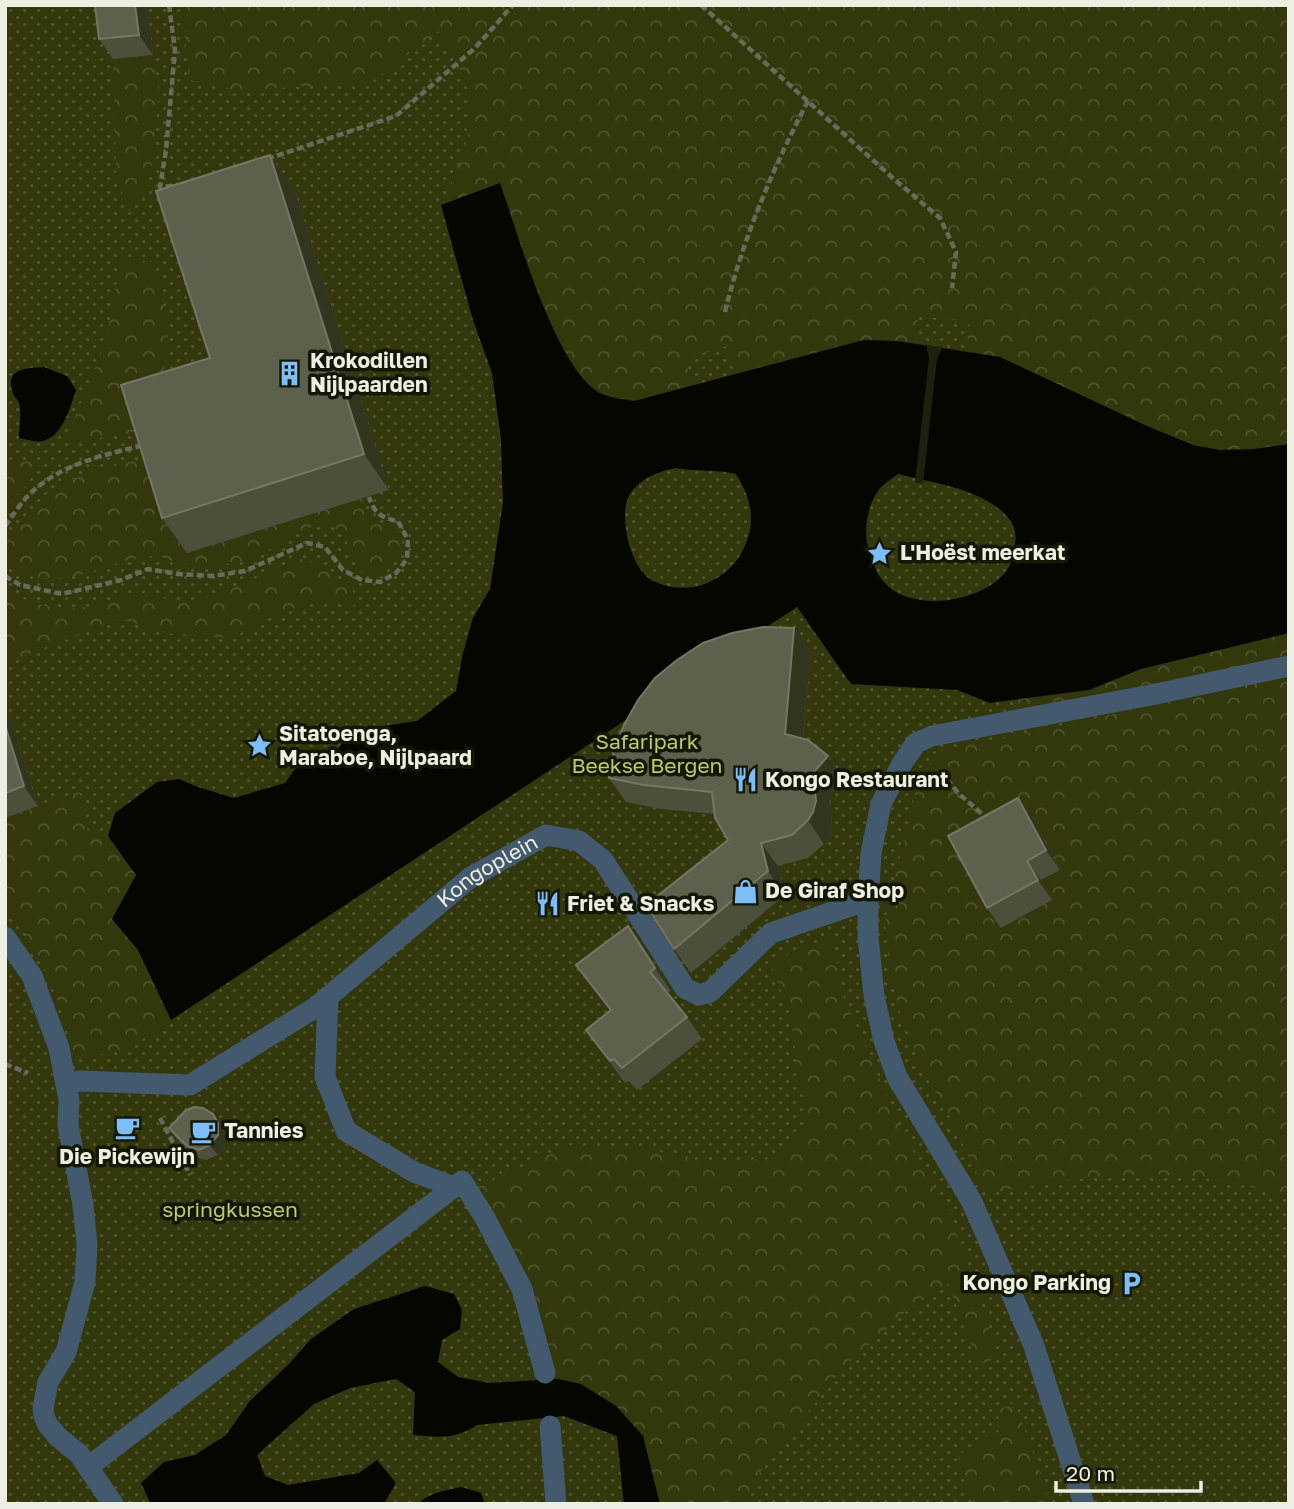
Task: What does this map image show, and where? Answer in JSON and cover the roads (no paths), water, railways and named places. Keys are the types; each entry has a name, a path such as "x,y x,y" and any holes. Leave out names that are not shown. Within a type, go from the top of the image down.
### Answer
{"street":[{"path":"1084,1504 1034,1346 972,1202 897,1077 884,1041 874,996 868,937 871,853 881,804 916,743 932,736 1289,666"},
{"name":"Kongoplein","path":"66,1084 79,1080 190,1085 316,1007 471,877 546,835 579,841 603,860 685,988 699,995 710,992 771,933 868,900"},
{"path":"5,937 32,976 59,1048 87,1245 85,1282 66,1352 48,1382 43,1408 48,1425 79,1454 113,1504"},
{"path":"328,997 325,1077 346,1130 414,1172 454,1187"},
{"path":"88,1467 462,1181 523,1289 545,1373"},
{"path":"550,1426 556,1504"}],"place":[{"name":"Krokodillen Nijlpaarden","path":"290,373"},
{"name":"L'Hoëst meerkat","path":"880,553"},
{"name":"Sitatoenga, Maraboe, Nijlpaard","path":"259,746"},
{"name":"Kongo Restaurant","path":"745,780"},
{"name":"De Giraf Shop","path":"745,891"},
{"name":"Friet & Snacks","path":"547,904"},
{"name":"Die Pickewijn","path":"127,1128"},
{"name":"Tannies","path":"204,1131"},
{"name":"Kongo Parking","path":"1131,1283"}],"park label":[{"name":"Safaripark Beekse Bergen","path":"647,754"},
{"name":"springkussen","path":"230,1210"}]}
